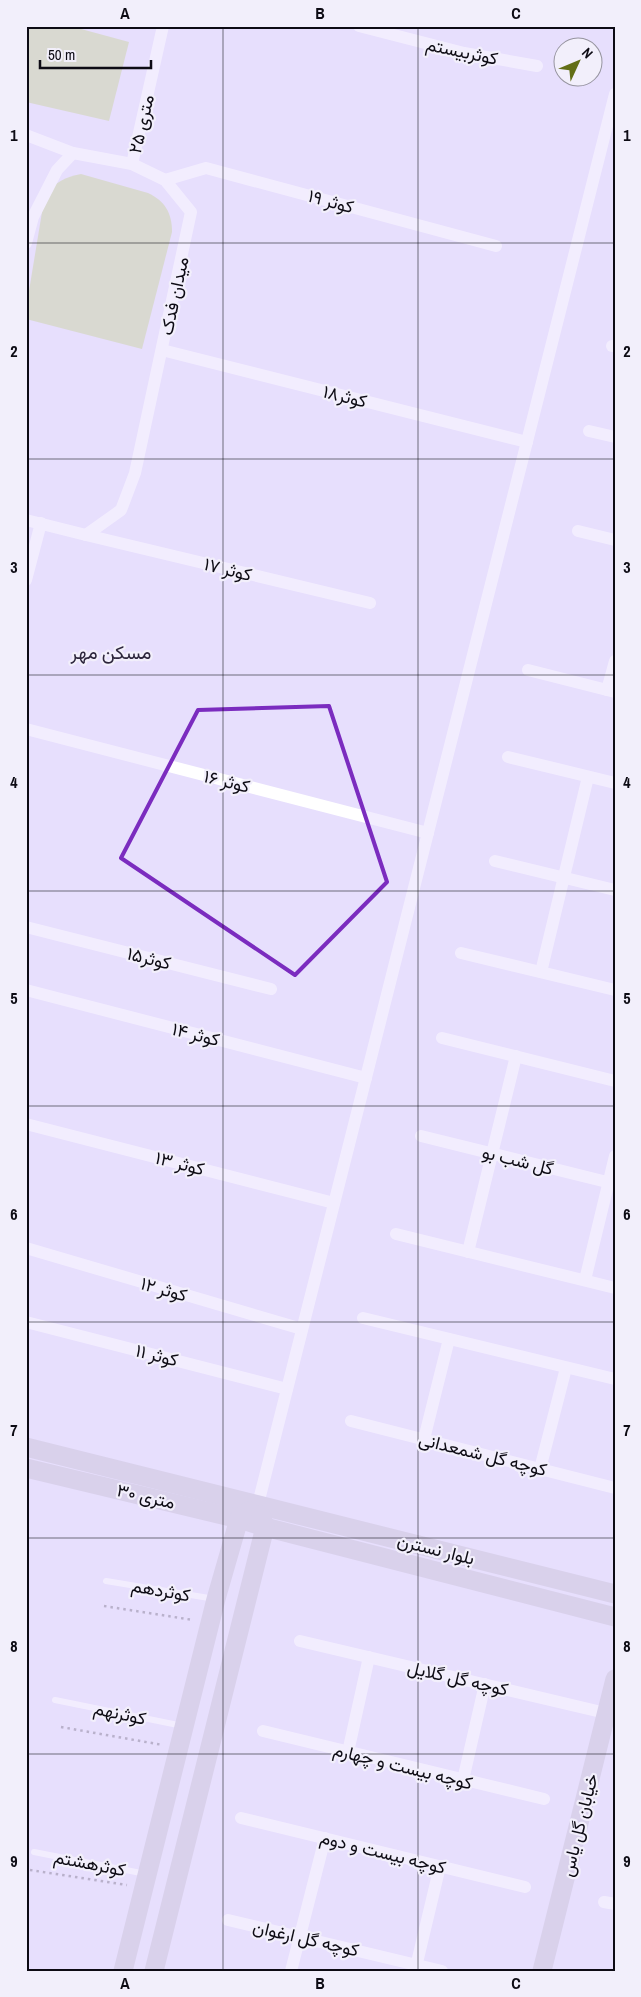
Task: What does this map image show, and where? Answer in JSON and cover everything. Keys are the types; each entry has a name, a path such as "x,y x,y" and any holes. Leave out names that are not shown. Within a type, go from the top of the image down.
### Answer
{"street":[{"name":"۲۵ متری","path":"132,164 163,26"},
{"name":"کوثربیستم","path":"359,26 464,53 537,66"},
{"path":"154,1971 265,1527 258,1504 615,94"},
{"name":"میدان فدک","path":"26,135 74,153 132,164 165,180 191,212 135,473 121,510 86,535"},
{"path":"26,243 33,217 57,170 74,153"},
{"name":"کوثر ۱۹","path":"165,180 206,168 496,246"},
{"name":"کوثر۱۸","path":"162,350 527,442"},
{"path":"589,431 615,437"},
{"path":"26,520 86,535"},
{"path":"26,580 41,523"},
{"path":"578,531 615,540"},
{"name":"کوثر ۱۷","path":"86,535 370,603"},
{"path":"528,670 611,691 615,661"},
{"name":"کوثر ۱۶","path":"26,729 428,833"},
{"path":"508,757 615,783"},
{"path":"541,972 588,777"},
{"path":"495,861 615,890"},
{"name":"کوثر۱۵","path":"26,928 271,989"},
{"path":"462,952 615,990"},
{"name":"کوثر ۱۴","path":"26,990 366,1078"},
{"path":"442,1038 615,1081"},
{"path":"468,1252 516,1056"},
{"name":"کوثر ۱۳","path":"26,1124 334,1203"},
{"name":"گل شب بو","path":"421,1136 612,1184"},
{"path":"585,1280 612,1184 615,1156"},
{"path":"396,1234 615,1288"},
{"name":"کوثر ۱۲","path":"26,1248 302,1329"},
{"path":"364,1318 615,1380"},
{"name":"کوثر ۱۱","path":"26,1322 287,1389"},
{"path":"424,1439 449,1339"},
{"path":"540,1469 566,1368"},
{"name":"کوچه گل شمعدانی","path":"350,1421 615,1488"},
{"name":"۳۰ متری","path":"26,1447 258,1504"},
{"name":"۳۰ متری","path":"26,1468 239,1519 265,1527"},
{"path":"123,1971 216,1599 239,1519 258,1504"},
{"name":"بلوار نسترن","path":"258,1504 615,1594"},
{"name":"بلوار نسترن","path":"265,1527 615,1617"},
{"name":"کوچه گل گلایل","path":"300,1641 611,1714"},
{"path":"348,1752 369,1657"},
{"name":"خیابان گل یاس","path":"542,1971 611,1714 615,1679"},
{"path":"463,1780 485,1684"},
{"name":"کوچه بیست و چهارم","path":"263,1731 544,1799"},
{"name":"کوچه بیست و دوم","path":"242,1818 525,1887"},
{"path":"291,1971 325,1838"},
{"path":"416,1968 440,1866"},
{"name":"کوچه گل ارغوان","path":"228,1920 416,1968 442,1971"}],"lane":[{"name":"کوثردهم","path":"106,1581 216,1599"},
{"name":"کوثرنهم","path":"55,1700 184,1727"},
{"name":"کوثرهشتم","path":"34,1852 145,1881"}],"path":[{"path":"104,1606 210,1623"},
{"path":"61,1727 179,1748"},
{"path":"30,1870 145,1881"}],"highlighted area":[{"path":"329,706 387,882 295,975 121,858 198,710"}],"green space":[{"path":"26,26 70,26 129,42 109,121 26,102"},
{"path":"81,174 148,193 159,200 169,213 172,232 142,349 26,319 26,309 45,194 61,181"}],"district":[{"name":"مسکن مهر","path":"111,652"}]}
